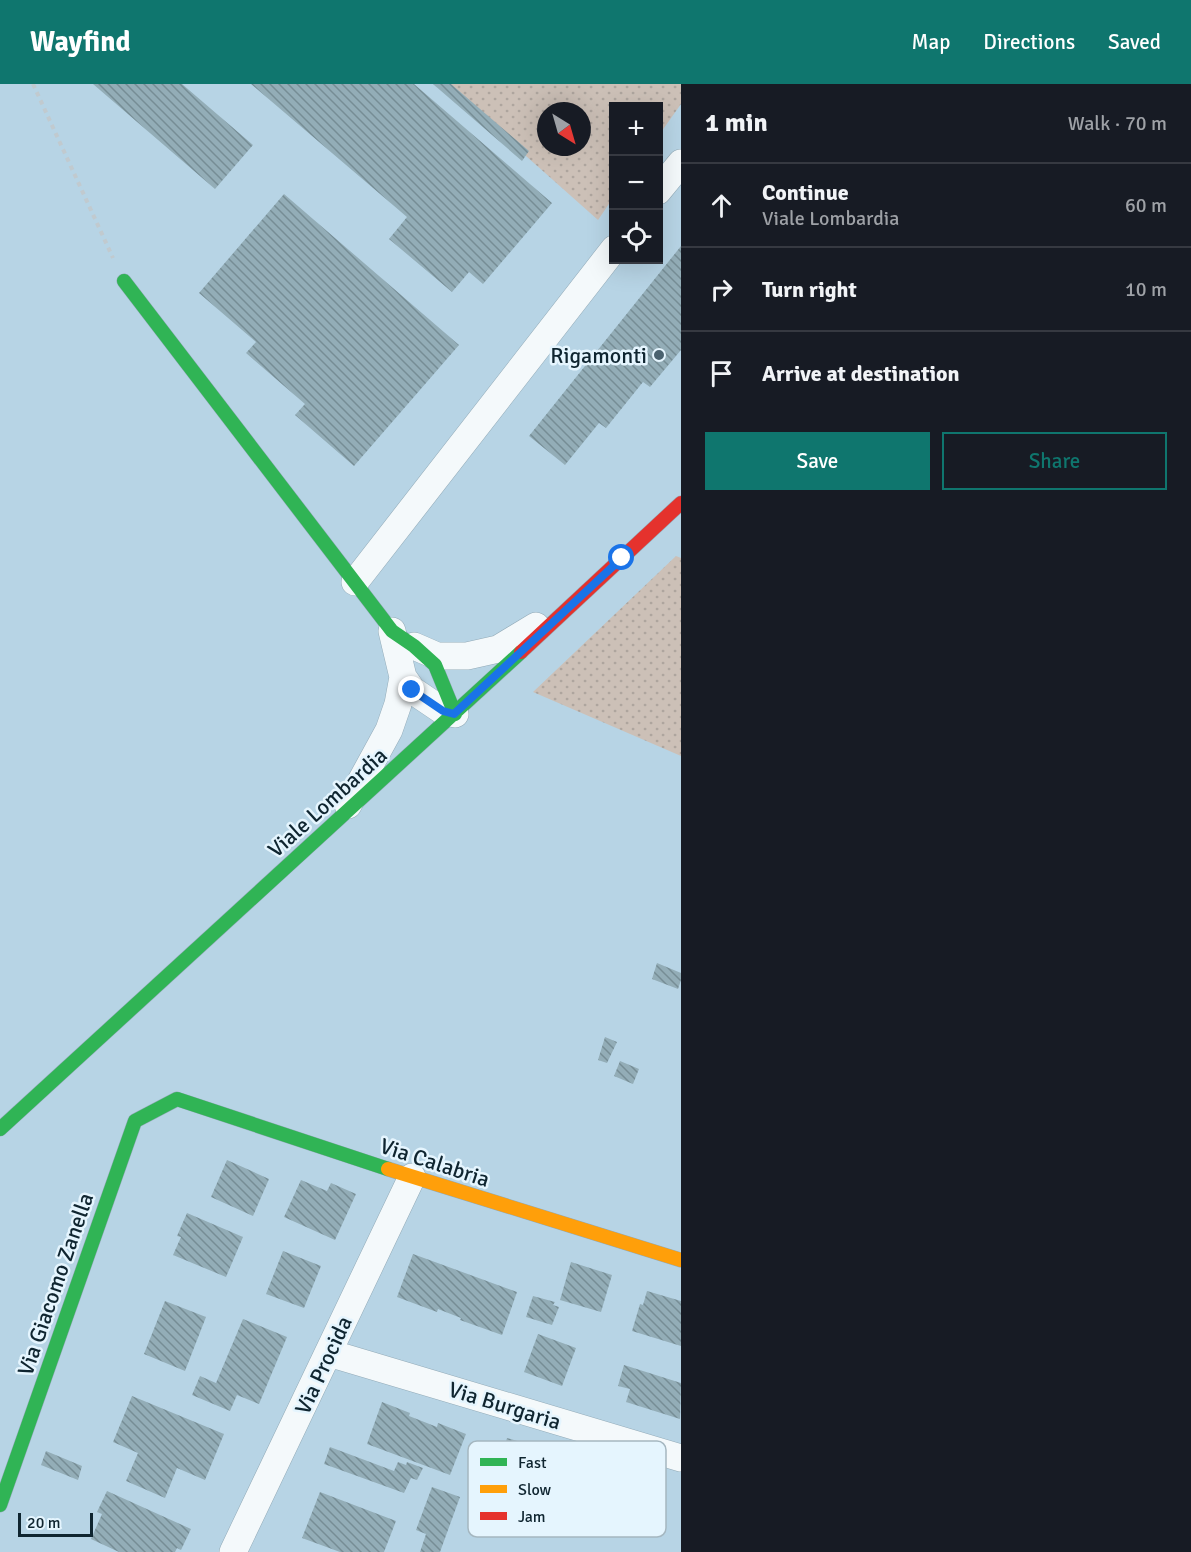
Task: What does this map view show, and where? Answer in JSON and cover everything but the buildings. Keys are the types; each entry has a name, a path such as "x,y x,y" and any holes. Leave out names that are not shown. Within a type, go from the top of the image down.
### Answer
{"street":[{"path":"663,185 681,162"},
{"path":"355,582 609,255"},
{"path":"124,281 392,631 414,646 435,665 454,714"},
{"name":"Viale Lombardia","path":"0,1130 681,503"},
{"path":"414,646 437,656 467,656 498,649 539,624 622,558"},
{"path":"392,631 403,677 412,690 443,711 454,714"},
{"path":"341,818 390,730 403,677"},
{"name":"Via Calabria","path":"177,1099 412,1177 681,1260"},
{"name":"Via Giacomo Zanella","path":"0,1505 135,1121 177,1099"},
{"name":"Via Procida","path":"233,1552 412,1177"},
{"name":"Via Burgaria","path":"328,1353 624,1441"},
{"name":"Via Burgaria","path":"666,1454 681,1458"}],"path":[{"path":"33,84 124,281"}],"shaded area":[{"path":"445,84 681,84 681,104 663,129 663,102 609,102 609,204 598,220"},
{"path":"676,556 681,558 681,756 533,692"}],"traffic: fast":[{"path":"124,281 392,631 414,646 435,665 455,714"},
{"path":"0,1129 521,652"},
{"path":"0,1505 135,1121 177,1099 388,1169"}],"traffic: slow":[{"path":"388,1169 681,1260"}],"traffic: jam":[{"path":"521,652 681,503"}],"place":[{"name":"Rigamonti","path":"659,355"}],"route":[{"path":"412,690 443,711 454,714 622,558"}]}
